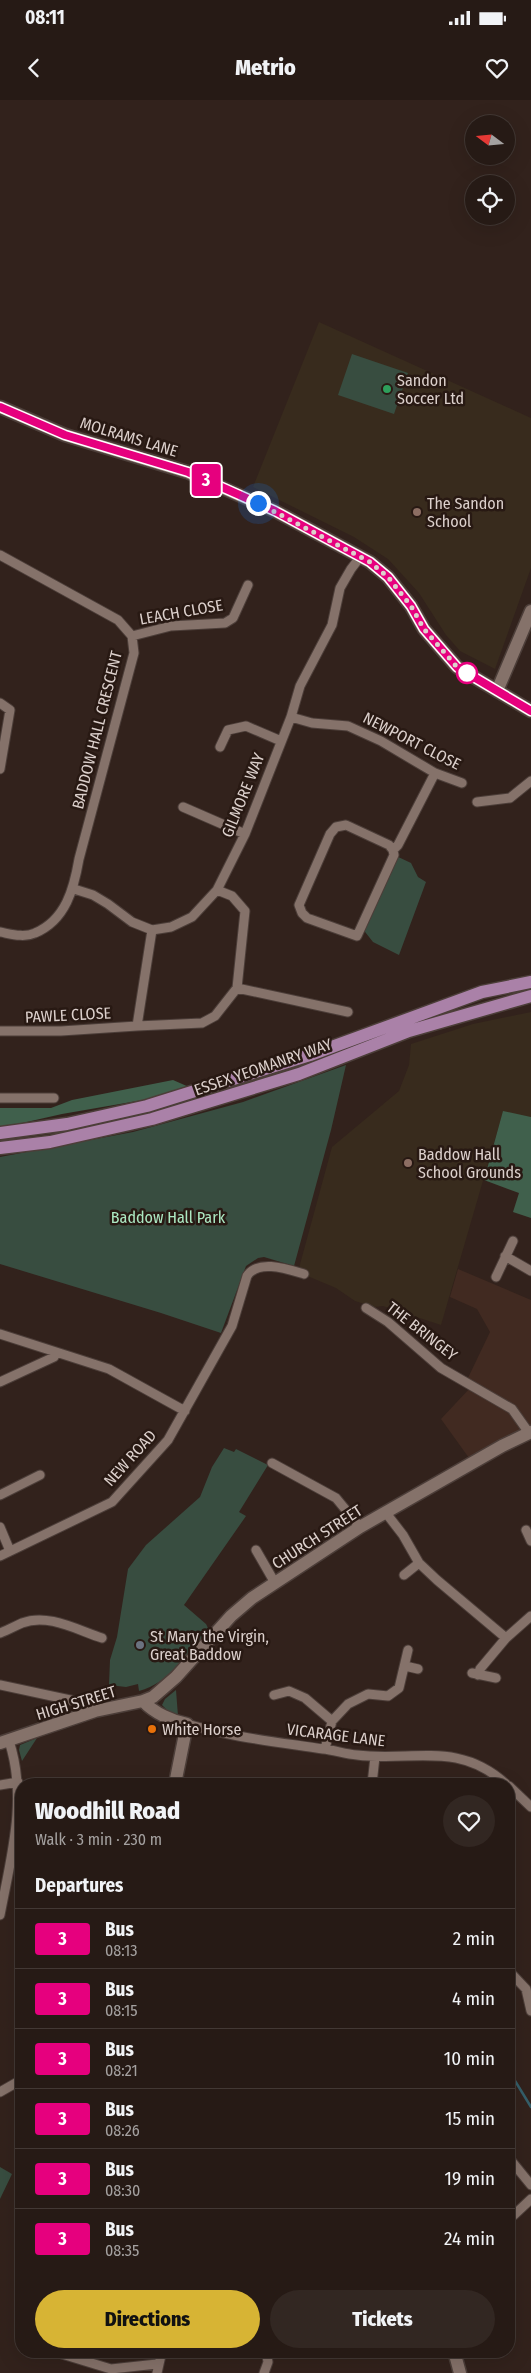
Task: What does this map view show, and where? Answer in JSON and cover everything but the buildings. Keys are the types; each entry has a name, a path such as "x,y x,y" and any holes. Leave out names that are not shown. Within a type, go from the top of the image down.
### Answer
{"main road":[{"name":"ESSEX YEOMANRY WAY","path":"0,1133 67,1124 147,1106 310,1055 473,995 531,982"},
{"name":"ESSEX YEOMANRY WAY","path":"0,1148 50,1142 152,1120 299,1074 409,1031 531,996"}],"street":[{"name":"MOLRAMS LANE","path":"0,407 65,435 188,472 275,511 361,556 388,577 411,606 424,629 457,667 531,711"},
{"name":"BADDOW HALL CRESCENT","path":"0,555 118,620 132,636 134,653 79,858 74,889 62,911 48,925 35,933 22,935 0,932"},
{"name":"GILMORE WAY","path":"152,930 171,927 192,917 217,890 246,834 291,717 300,686 332,625 340,588 350,569 361,556"},
{"name":"LEACH CLOSE","path":"132,636 171,626 225,623 233,618 250,589"},
{"path":"497,691 531,611"},
{"path":"0,704 10,710 0,769"},
{"name":"NEWPORT CLOSE","path":"291,717 312,723 348,726 381,741 435,773 462,783"},
{"path":"220,747 228,730 246,726 281,741"},
{"path":"393,850 398,845 435,773"},
{"path":"477,802 510,798 531,781"},
{"path":"187,811 246,834"},
{"path":"346,825 389,845 393,850 394,855 357,936 307,918 302,912 300,905 330,834 336,827 346,825"},
{"path":"74,889 93,895 132,922 152,930 136,1026"},
{"path":"217,890 232,896 245,911 237,988 348,1012"},
{"name":"PAWLE CLOSE","path":"0,1031 52,1031 202,1023 215,1016 237,988"},
{"path":"0,1098 54,1098"},
{"path":"496,1277 513,1241"},
{"path":"505,1256 531,1271"},
{"name":"NEW ROAD","path":"0,1556 112,1502 168,1440 232,1326 250,1270 262,1266 304,1274"},
{"name":"THE BRINGEY","path":"366,1308 388,1322 441,1368 512,1409 530,1432"},
{"path":"0,1334 124,1376 185,1412"},
{"path":"0,1382 54,1357 56,1353"},
{"name":"CHURCH STREET","path":"144,1701 176,1677 231,1616 275,1583 360,1527 496,1449 530,1432"},
{"path":"272,1462 285,1464 336,1498 360,1527"},
{"path":"0,1495 40,1475"},
{"path":"386,1513 420,1562 437,1580 506,1638"},
{"path":"0,1527 10,1551"},
{"path":"526,1530 531,1541"},
{"path":"256,1550 275,1583"},
{"path":"404,1575 420,1562"},
{"path":"496,1678 475,1674 506,1638 531,1616"},
{"path":"0,1633 16,1628 21,1624 51,1620 102,1638"},
{"path":"325,1749 332,1721 348,1704 362,1695 368,1694 381,1697 393,1694 399,1688 408,1650"},
{"path":"405,1666 418,1669"},
{"path":"0,1685 89,1704 95,1711"},
{"path":"274,1695 289,1691 310,1702 332,1721"},
{"path":"144,1701 148,1706 176,1721 187,1724 176,1778"},
{"name":"HIGH STREET","path":"4,1742 95,1711 144,1701"},
{"name":"VICARAGE LANE","path":"187,1724 261,1740 375,1757 426,1754 445,1755 476,1765 497,1778"},
{"path":"4,1742 16,1763 18,1778"},
{"path":"373,1778 375,1757"},
{"path":"0,1785 15,1782"},
{"name":"VICARAGE LANE","path":"515,1792 531,1807"},
{"path":"0,1915 15,1857"},
{"path":"515,1977 526,1989 531,2011"},
{"path":"0,2092 15,2083"},
{"path":"515,2166 531,2186"},
{"path":"515,2215 531,2199"},
{"path":"75,2358 111,2369 157,2369"},
{"path":"264,2373 268,2362 267,2358"},
{"path":"456,2358 460,2373"}],"shaded area":[{"name":"The Sandon School","path":"319,322 531,418 531,568 495,669 460,651 446,635 419,593 388,559 354,537 253,487"},
{"name":"Baddow Hall School Grounds","path":"531,1012 531,1117 503,1112 441,1325 383,1306 374,1307 355,1301 336,1288 305,1275 299,1268 332,1147 399,1091 409,1065 411,1044 473,1024"},
{"path":"458,1269 531,1300 531,1425 469,1458 441,1419 470,1388 467,1380 490,1332 477,1309 450,1297"}],"green space":[{"path":"352,354 408,373 394,414 338,395"},
{"path":"394,855 411,863 418,877 426,882 399,955 373,942 362,928"},
{"name":"Baddow Hall Park","path":"346,1065 331,1130 294,1266 264,1257 258,1258 246,1266 221,1333 0,1264 0,1157 133,1132 243,1102"},
{"path":"173,1080 189,1087 166,1096 62,1114 0,1128 0,1108 51,1108 72,1100"},
{"path":"503,1111 531,1117 531,1218 513,1212 519,1193 484,1180"},
{"path":"224,1448 234,1452 236,1449 268,1465 239,1512 246,1516 184,1605 206,1624 209,1630 178,1666 150,1687 139,1691 138,1684 126,1687 109,1685 110,1660 117,1637 128,1569 146,1545 200,1497 212,1467"},
{"path":"176,1690 178,1716 162,1705 165,1699"},
{"path":"37,1738 22,1761 19,1750 20,1745"},
{"path":"0,2167 12,2174 0,2199"}],"waterway":[{"path":"515,2081 531,2107"}],"bus line":[{"name":"3","path":"0,407 65,435 188,472 275,511 370,562 388,577 411,606 424,629 457,667 531,711"}],"place":[{"name":"Sandon Soccer Ltd","path":"387,389"},
{"name":"The Sandon School","path":"417,512"},
{"name":"Baddow Hall School Grounds","path":"408,1163"},
{"name":"St Mary the Virgin, Great Baddow","path":"140,1645"},
{"name":"White Horse","path":"152,1729"}],"route":[{"path":"258,503 370,562 388,577 411,606 424,629 457,667 467,673"}]}
